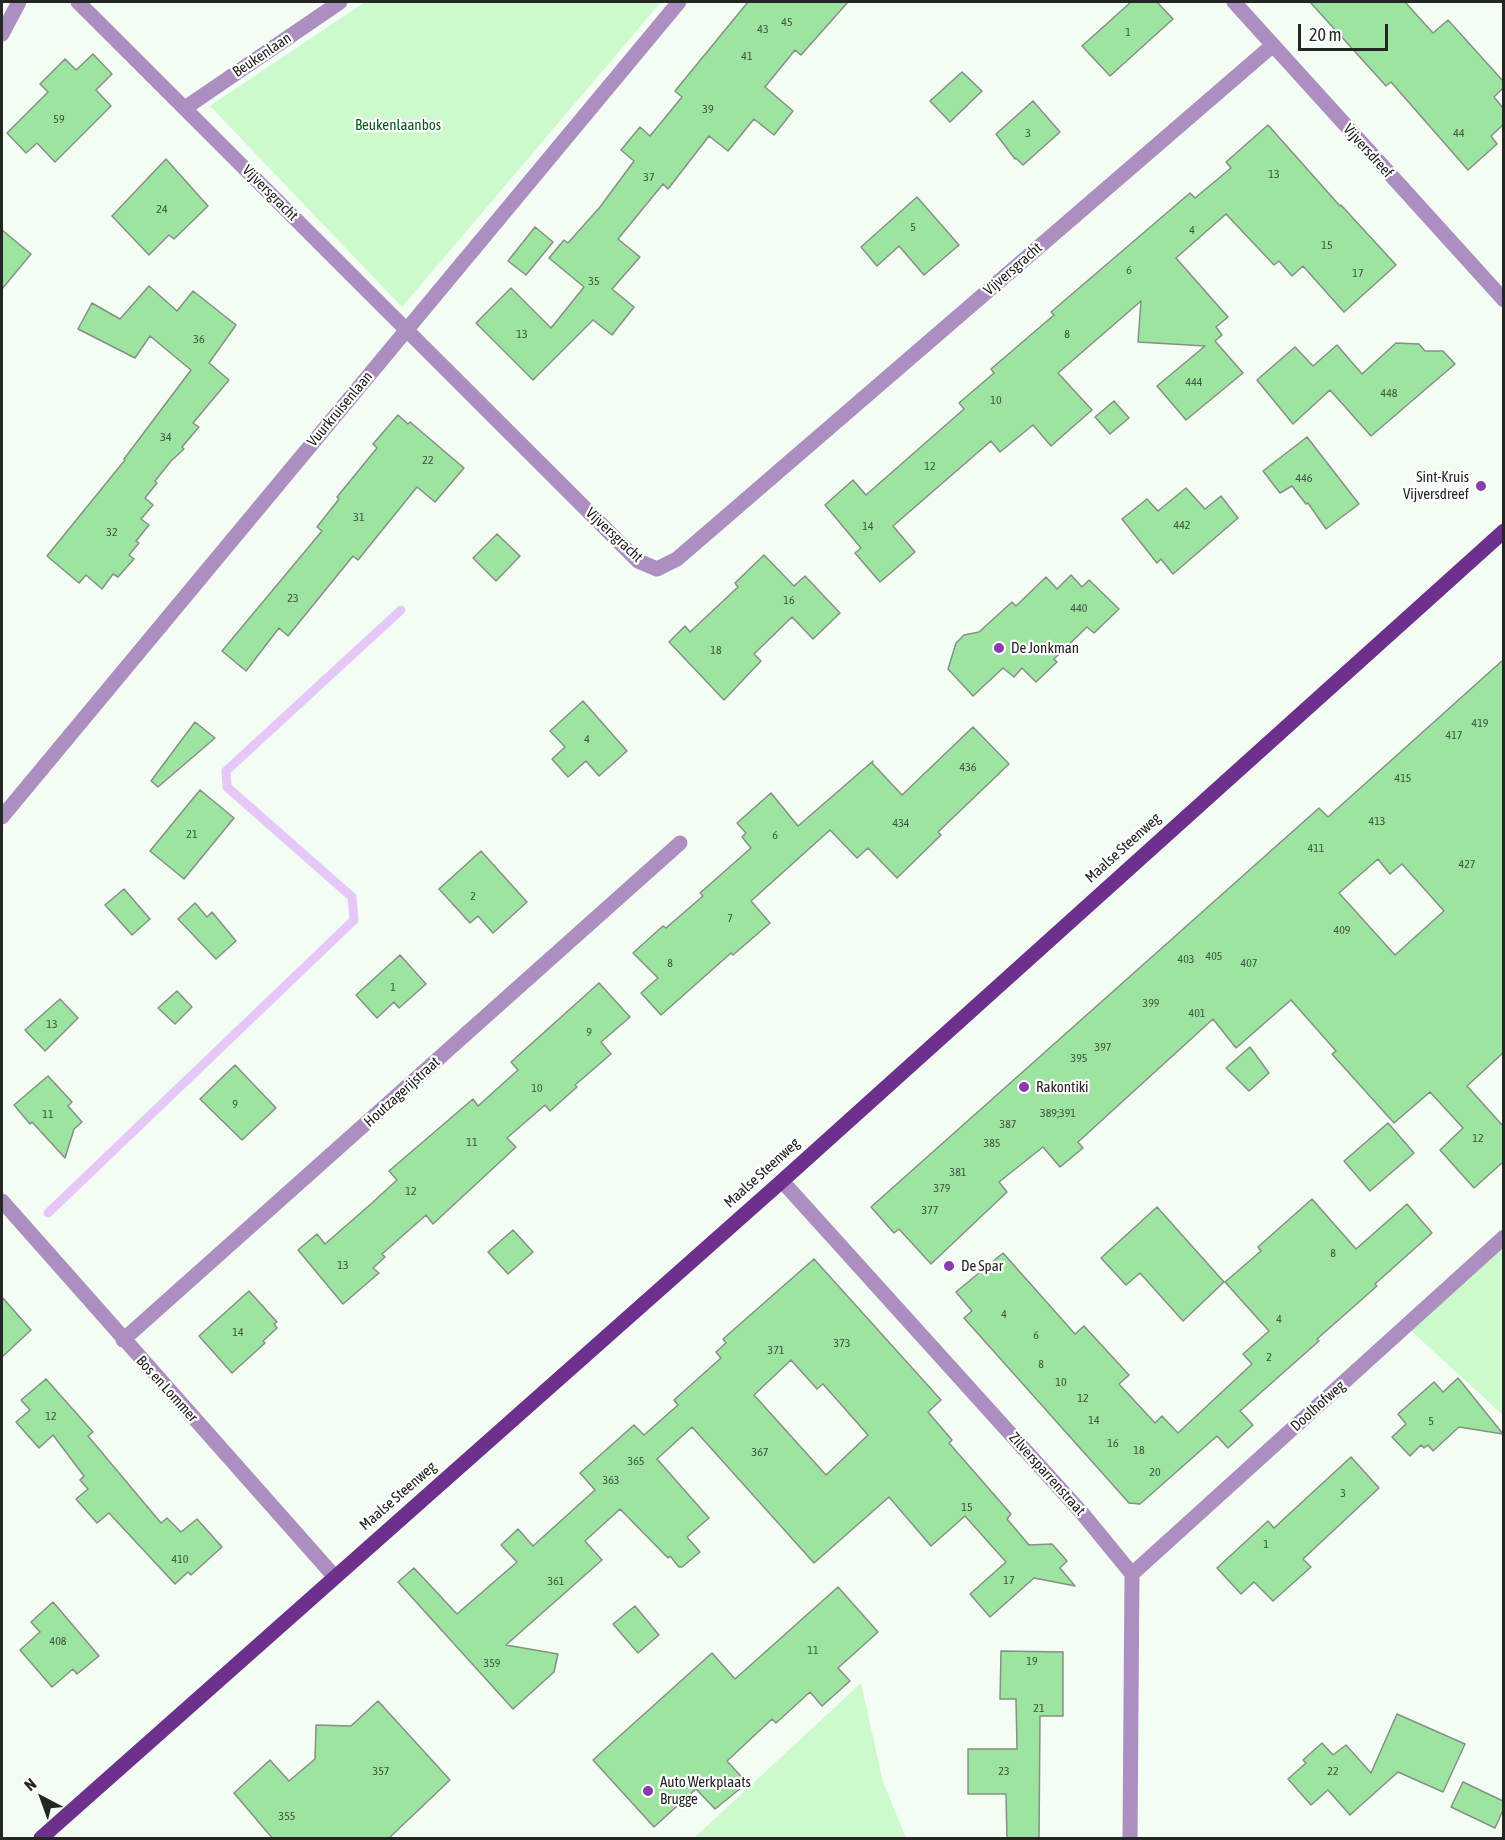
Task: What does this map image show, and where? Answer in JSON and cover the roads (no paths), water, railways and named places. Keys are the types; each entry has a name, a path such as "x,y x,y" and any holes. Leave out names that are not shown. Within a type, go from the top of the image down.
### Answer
{"main road":[{"name":"Maalse Steenweg","path":"40,1839 782,1181 1503,531"}],"street":[{"path":"2,34 19,2"},
{"name":"Vijversgracht","path":"78,2 638,561 657,569 677,559 1274,45"},
{"name":"Beukenlaan","path":"184,108 340,2"},
{"name":"Vuurkruisenlaan","path":"2,818 679,2"},
{"name":"Vijversdreef","path":"1234,2 1503,300"},
{"name":"Houtzagerijstraat","path":"123,1341 680,843"},
{"name":"Zilversparrenstraat","path":"782,1181 1082,1513 1132,1574"},
{"name":"Bos en Lommer","path":"2,1201 123,1341 334,1576"},
{"name":"Doolhofweg","path":"1132,1574 1503,1237"},
{"path":"1130,1839 1132,1574"}],"waterway":[{"path":"48,1213 354,920 352,897 227,787 226,771 401,610"}],"place":[{"name":"Sint-Kruis Vijversdreef","path":"1481,486"},
{"name":"De Jonkman","path":"999,648"},
{"name":"Rakontiki","path":"1024,1087"},
{"name":"De Spar","path":"949,1266"},
{"name":"Auto Werkplaats Brugge","path":"648,1791"}],"park label":[{"name":"Beukenlaanbos","path":"398,125"}]}
